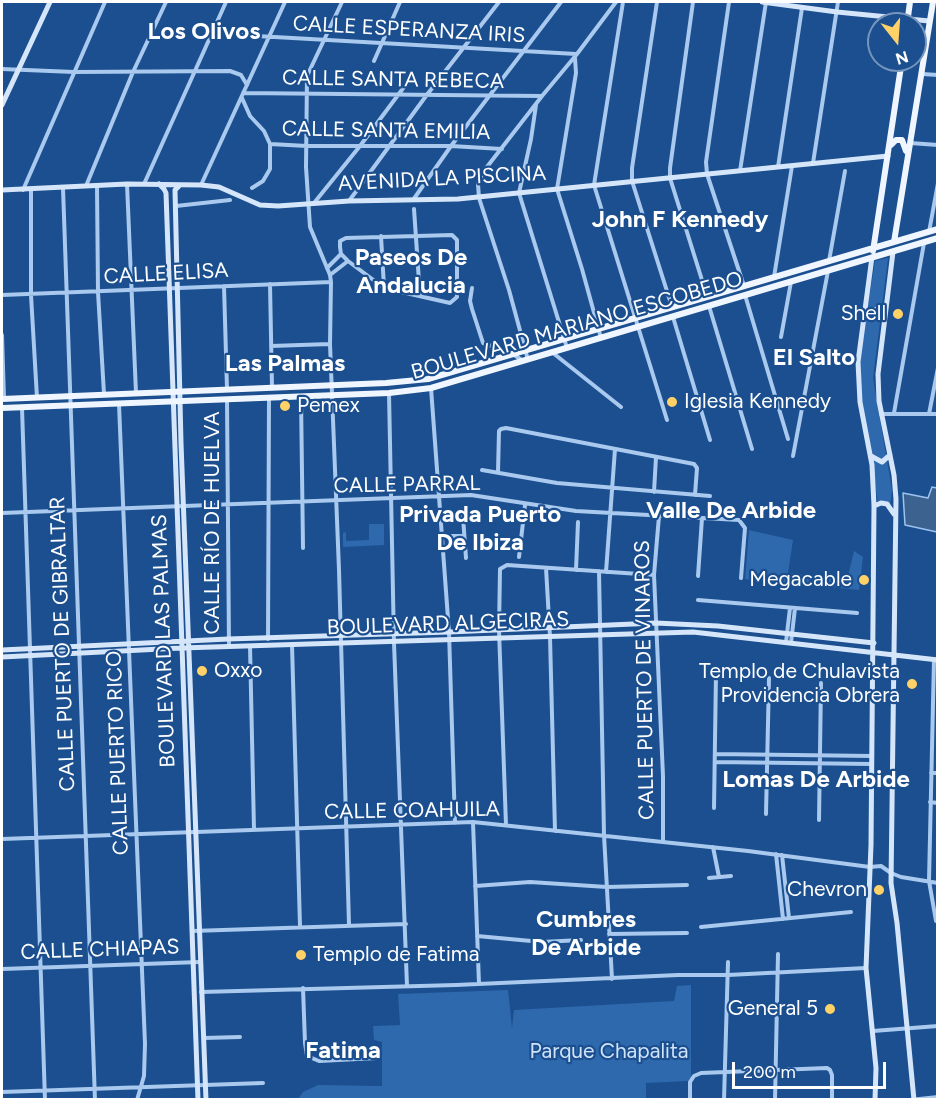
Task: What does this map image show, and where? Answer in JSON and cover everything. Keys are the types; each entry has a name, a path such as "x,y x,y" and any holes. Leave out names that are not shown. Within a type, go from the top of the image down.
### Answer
{"main road":[{"path":"892,252 933,2"},
{"path":"872,257 900,72"},
{"path":"889,147 893,141 902,140 907,161"},
{"name":"BOULEVARD MARIANO ESCOBEDO","path":"3,399 416,381 478,365 938,229"},
{"name":"BOULEVARD MARIANO ESCOBEDO","path":"2,408 389,393 431,388 938,238"}],"street":[{"path":"2,105 50,2"},
{"path":"23,190 105,2"},
{"path":"85,187 133,72 166,2"},
{"path":"144,184 226,2"},
{"path":"201,185 285,2"},
{"path":"342,2 309,70 307,146 311,233 331,282 330,344 349,925"},
{"path":"374,61 400,2"},
{"path":"349,201 388,146 499,2"},
{"path":"412,201 522,51 561,2"},
{"path":"526,361 509,290 479,198 478,184 480,177 616,2"},
{"path":"623,2 594,185 667,420"},
{"path":"657,2 632,181 672,307"},
{"path":"693,2 672,147 670,178 707,297"},
{"path":"729,2 707,148 707,174 744,286"},
{"path":"740,171 764,2 867,16"},
{"path":"813,164 838,2"},
{"path":"778,167 802,8"},
{"path":"929,21 938,21"},
{"name":"CALLE ESPERANZA IRIS","path":"239,35 576,56"},
{"path":"576,56 576,73 557,189 602,338"},
{"path":"2,69 74,72 234,72 241,75 247,85"},
{"path":"921,74 938,75"},
{"path":"310,204 360,146 407,82"},
{"name":"CALLE SANTA REBECA","path":"242,95 399,93 426,96 542,96"},
{"path":"242,95 250,116 264,131 270,144 270,169 265,178 252,188"},
{"path":"536,104 519,194 567,348"},
{"path":"910,143 938,145"},
{"name":"CALLE SANTA EMILIA","path":"270,144 451,146 502,149"},
{"name":"AVENIDA LA PISCINA","path":"2,190 128,184 201,185 219,187 260,205 412,201 479,198 888,156"},
{"path":"774,277 792,166"},
{"path":"829,261 845,171"},
{"path":"929,232 938,183"},
{"path":"128,184 136,393"},
{"path":"159,184 165,191 175,190 180,185"},
{"path":"97,186 98,292 104,394"},
{"name":"CALLE PUERTO DE GIBRALTAR","path":"63,188 95,1100"},
{"path":"31,190 32,295 37,398"},
{"name":"BOULEVARD LAS PALMAS","path":"175,190 183,506 206,1100"},
{"name":"BOULEVARD LAS PALMAS","path":"165,191 198,1100"},
{"path":"176,206 230,200"},
{"path":"414,209 420,296"},
{"path":"416,235 452,235 457,240 456,300 448,303 384,288 348,261 341,254 339,244 344,239 416,235"},
{"path":"381,236 384,288"},
{"path":"894,413 924,242"},
{"path":"892,252 878,374 881,414 895,488 891,873 908,1028 913,1099 938,1097"},
{"path":"327,268 341,254"},
{"path":"872,257 858,348 858,387 871,456 874,506 874,643 866,968 877,1078 875,1100"},
{"path":"330,275 348,261"},
{"path":"793,456 828,270"},
{"path":"781,337 791,281"},
{"name":"CALLE ELISA","path":"2,295 331,282"},
{"path":"270,284 272,388"},
{"path":"224,286 226,390"},
{"path":"472,288 472,309 480,338 487,346 513,354 526,361"},
{"path":"744,295 788,439"},
{"path":"709,306 753,449"},
{"path":"862,321 870,310 885,309"},
{"path":"674,316 710,440"},
{"path":"2,335 3,399"},
{"path":"271,346 330,344"},
{"path":"553,353 621,407"},
{"path":"929,414 938,368"},
{"path":"431,388 449,640 455,823"},
{"path":"389,393 394,643 407,986"},
{"path":"301,396 303,548"},
{"path":"268,646 269,397"},
{"name":"CALLE RÍO DE HUELVA","path":"227,398 226,504 229,647"},
{"name":"CALLE PUERTO RICO","path":"119,404 145,1044 144,1076 137,1100"},
{"path":"22,407 45,1100"},
{"path":"881,414 938,414"},
{"path":"498,472 499,431 506,428 695,465 697,468 695,495"},
{"path":"606,572 615,449"},
{"path":"871,456 880,462 890,455"},
{"path":"654,492 656,457"},
{"path":"482,470 557,483 710,496"},
{"name":"CALLE PARRAL","path":"2,513 471,495 525,505 609,513 739,520 745,528 741,578"},
{"path":"874,506 881,503 887,504 895,515"},
{"path":"519,557 525,505"},
{"name":"CALLE PUERTO DE VINAROS","path":"659,516 654,575 663,776 663,842"},
{"path":"463,517 466,558"},
{"path":"698,576 702,518"},
{"path":"576,570 578,522"},
{"path":"442,536 464,536"},
{"path":"506,825 499,572 507,565 654,575"},
{"path":"546,568 550,628 555,831"},
{"path":"599,571 604,835 612,979"},
{"path":"698,600 857,613"},
{"path":"789,608 789,642"},
{"path":"789,634 795,608"},
{"name":"BOULEVARD ALGECIRAS","path":"189,645 228,639 600,627 656,623 691,623 874,643"},
{"name":"BOULEVARD ALGECIRAS","path":"2,657 80,647 129,644 229,647 693,632 936,660"},
{"name":"BOULEVARD ALGECIRAS","path":"2,650 80,654 181,645"},
{"path":"292,645 300,926"},
{"path":"250,646 254,830"},
{"path":"936,660 928,881 936,921"},
{"path":"714,808 716,673"},
{"path":"766,814 769,678"},
{"path":"819,820 821,683"},
{"path":"932,746 938,747"},
{"path":"715,754 872,756"},
{"path":"715,762 871,764"},
{"path":"931,773 938,773"},
{"path":"930,802 938,802"},
{"path":"473,822 478,984"},
{"name":"CALLE COAHUILA","path":"2,839 473,822 884,867 891,873 938,883"},
{"path":"713,847 719,877"},
{"path":"779,854 789,918"},
{"path":"779,854 783,919"},
{"path":"709,878 731,876"},
{"path":"475,886 530,882 607,887 687,885"},
{"path":"701,927 851,912"},
{"path":"192,931 406,924"},
{"path":"609,934 687,933"},
{"path":"477,936 542,942 581,940"},
{"path":"776,1100 778,954"},
{"name":"CALLE CHIAPAS","path":"2,969 200,962"},
{"path":"724,1100 728,962"},
{"path":"201,992 728,975 866,968"},
{"path":"303,988 304,1043 307,1056 319,1061 377,1058"},
{"path":"873,1031 938,1026"},
{"path":"204,1038 240,1037"},
{"path":"690,1100 689,1084 694,1076 701,1073 829,1069 832,1075 832,1100"},
{"path":"2,1092 263,1083"}],"green space":[{"path":"888,258 873,378 892,490 890,506 878,503 860,390 859,362 875,261"},
{"path":"369,524 384,524 384,545 343,547 343,533 346,532 346,541 369,540"},
{"path":"749,530 793,540 788,573 841,579 843,575 848,576 854,551 863,557 859,590 745,579"},
{"name":"Parque Chapalita","path":"691,985 691,1077 688,1081 646,1083 646,1099 298,1099 303,1092 318,1085 382,1086 382,1042 374,1040 373,1026 400,1025 398,994 508,990 512,1028 514,1010 674,1001 677,986"}],"shaded area":[{"path":"932,487 937,488 937,532 905,525 903,493 928,498"}],"place":[{"name":"Shell","path":"898,314"},
{"name":"Iglesia Kennedy","path":"672,402"},
{"name":"Pemex","path":"285,406"},
{"name":"Megacable","path":"864,580"},
{"name":"Oxxo","path":"202,671"},
{"name":"Templo de Chulavista Providencia Obrera","path":"912,684"},
{"name":"Chevron","path":"879,890"},
{"name":"Templo de Fatima","path":"301,955"},
{"name":"General 5","path":"830,1009"}],"district":[{"name":"Los Olivos","path":"204,32"},
{"name":"John F Kennedy","path":"680,220"},
{"name":"Paseos De Andalucia","path":"411,272"},
{"name":"El Salto","path":"814,358"},
{"name":"Las Palmas","path":"285,364"},
{"name":"Valle De Arbide","path":"731,511"},
{"name":"Privada Puerto De Ibiza","path":"480,529"},
{"name":"Lomas De Arbide","path":"816,780"},
{"name":"Cumbres De Arbide","path":"586,934"},
{"name":"Fatima","path":"343,1051"}]}
